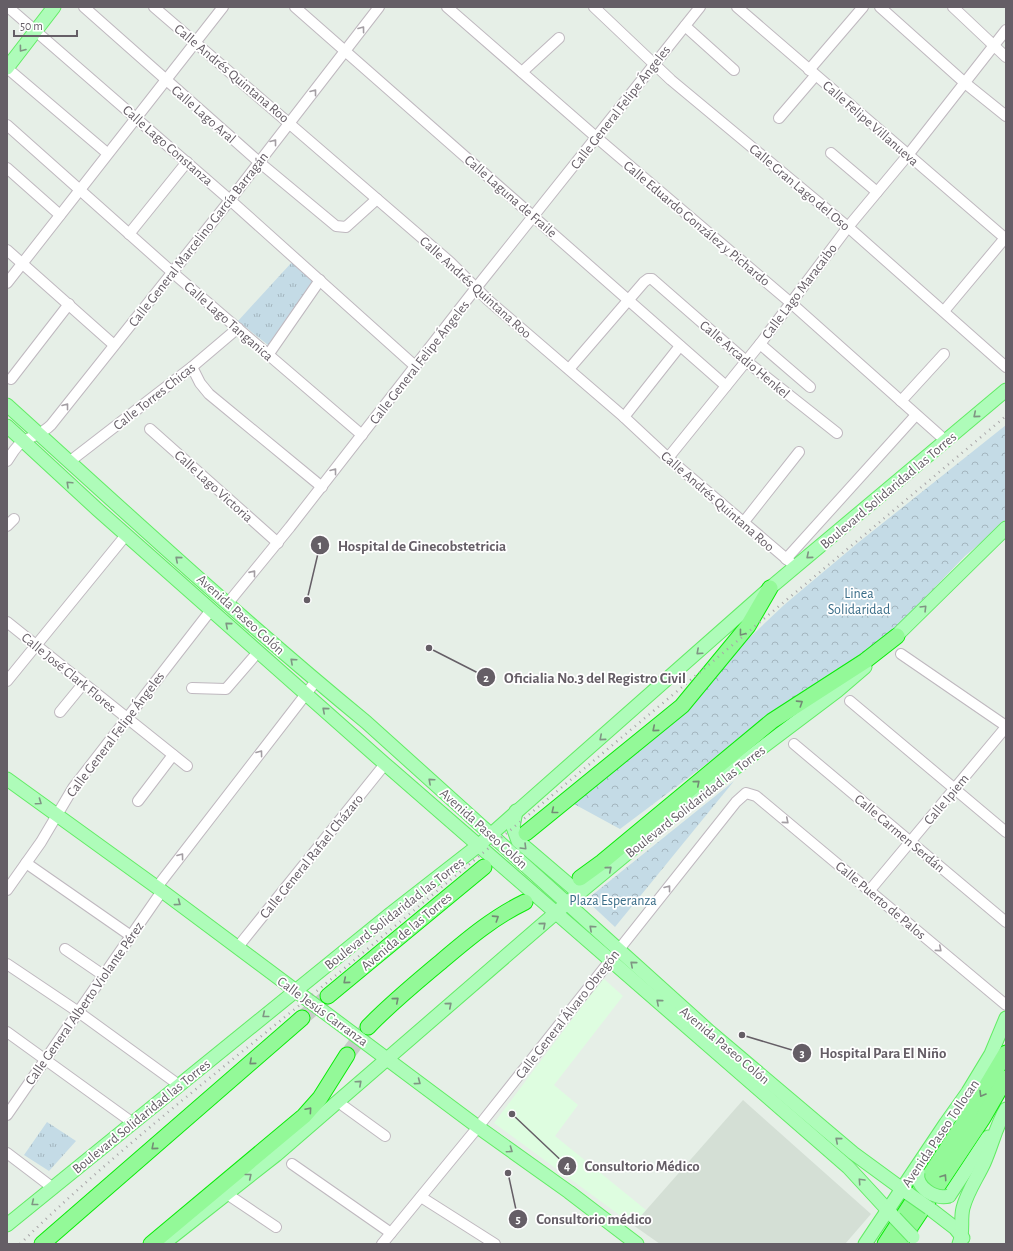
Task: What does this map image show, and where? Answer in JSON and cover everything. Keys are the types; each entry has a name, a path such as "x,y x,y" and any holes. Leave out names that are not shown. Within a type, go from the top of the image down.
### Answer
{"highway":[{"name":"Boulevard Solidaridad las Torres","path":"526,833 682,706 748,626 770,588"},
{"name":"Boulevard Solidaridad las Torres","path":"580,878 602,862 772,721 865,661 897,636"},
{"name":"Avenida de las Torres","path":"328,996 484,867"},
{"path":"368,1027 386,1008 487,923 508,910 525,902"},
{"name":"Boulevard Solidaridad las Torres","path":"42,1244 302,1018"},
{"name":"Avenida Paseo Tollocan","path":"885,1244 972,1110 1006,1053"},
{"path":"151,1244 304,1116 320,1098 347,1055"},
{"name":"Avenida Paseo Tollocan","path":"899,1244 983,1118 1006,1078"}],"main road":[{"path":"7,68 54,7"},
{"name":"Boulevard Solidaridad las Torres","path":"7,1225 479,845 770,588 791,563 946,441 1006,390"},
{"name":"Avenida Paseo Colón","path":"7,405 109,498 316,681 366,722 491,834 562,909"},
{"name":"Avenida Paseo Colón","path":"7,426 98,510 385,764 479,845 562,909 707,1036 848,1167 915,1240"},
{"path":"98,510 109,498"},
{"name":"Boulevard Solidaridad las Torres","path":"163,1244 227,1194 338,1102 387,1058 677,812 837,691 870,663 1006,528"},
{"path":"354,736 366,722"},
{"name":"Calle Jesús Carranza","path":"7,779 160,889 237,948 478,1127 569,1192 637,1244"},
{"path":"516,811 513,827 518,841 580,894"},
{"name":"Avenida Paseo Tollocan","path":"866,1244 891,1214 968,1092 991,1054 1006,1018"},
{"name":"Avenida Paseo Colón","path":"707,1036 853,1152 955,1228 962,1241"},
{"path":"968,1092 960,1113 918,1172 918,1182 925,1190 937,1197 949,1196 999,1122 1006,1109"},
{"path":"962,1241 961,1216 965,1202 984,1162 999,1122"}],"street":[{"name":"Calle Lago Constanza","path":"8,7 35,32 187,162 415,366"},
{"name":"Calle Lago Aral","path":"84,7 259,162 336,226 346,227 377,199"},
{"name":"Calle Andrés Quintana Roo","path":"154,7 290,122 450,262 476,288 624,417 668,458 791,563"},
{"path":"7,283 135,117 224,7"},
{"name":"Calle Laguna de Fraile","path":"295,7 629,299 726,386"},
{"name":"Calle General Marcelino García Barragán","path":"23,441 40,435 51,425 230,200 379,7"},
{"name":"Calle Eduardo González y Pichardo","path":"447,7 596,137 791,303 946,441"},
{"name":"Calle Gran Lago del Oso","path":"594,7 654,63 848,227 1006,367"},
{"name":"Calle General Felipe Ángeles","path":"228,603 278,543 476,288 700,7"},
{"name":"Calle Felipe Villanueva","path":"737,7 1005,238"},
{"path":"779,118 863,7"},
{"path":"880,7 965,83 1006,116"},
{"path":"953,7 1006,57"},
{"path":"685,26 734,70"},
{"name":"Calle Lago Maracaibo","path":"668,458 760,344 848,227 908,155 1006,30"},
{"path":"522,72 559,38"},
{"path":"7,68 108,153"},
{"name":"Calle Lago Tanganica","path":"7,125 172,272 362,435"},
{"path":"831,153 877,192"},
{"path":"129,234 187,162"},
{"path":"7,168 60,215"},
{"path":"944,311 1005,238"},
{"path":"7,250 114,345"},
{"name":"Calle Arcadio Henkel","path":"629,299 648,279 655,282 746,361 837,433"},
{"path":"268,355 320,280"},
{"path":"569,369 629,299"},
{"path":"11,379 69,304"},
{"name":"Calle Torres Chicas","path":"69,462 192,367 238,328"},
{"path":"760,344 810,387"},
{"path":"624,417 680,346"},
{"path":"901,401 944,354"},
{"path":"192,367 200,382 209,394 322,487"},
{"path":"791,563 916,415"},
{"name":"Calle Lago Victoria","path":"150,429 278,543"},
{"path":"7,461 23,441"},
{"path":"743,523 799,452"},
{"path":"7,681 126,535"},
{"name":"Calle General Felipe Ángeles","path":"7,890 74,788 126,718 211,610"},
{"name":"Calle José Clark Flores","path":"7,622 187,766"},
{"path":"192,688 226,689 258,652"},
{"path":"901,654 1006,727"},
{"name":"Calle General Alberto Violante Pérez","path":"7,1115 45,1058 131,936 160,889 316,681"},
{"path":"60,712 83,684"},
{"path":"850,701 1006,832"},
{"name":"Calle Ipiem","path":"870,890 1006,727"},
{"name":"Calle Carmen Serdán","path":"794,744 1006,922"},
{"path":"138,801 173,755"},
{"name":"Calle General Rafael Cházaro","path":"237,948 385,764"},
{"name":"Calle General Álvaro Obregón","path":"382,1244 478,1127 738,799 746,793 756,796"},
{"name":"Calle Puerto de Palos","path":"756,796 1006,1005"},
{"path":"26,863 131,936"},
{"path":"64,949 103,975"},
{"path":"7,964 78,1011 179,1085"},
{"path":"7,1032 133,1123"},
{"path":"338,1102 385,1136"},
{"path":"7,1153 53,1188"},
{"path":"292,1164 391,1234"},
{"path":"227,1194 276,1227"},
{"path":"421,1197 495,1244"}],"shaded area":[{"path":"603,978 623,996 554,1085 578,1105 555,1136 646,1210 633,1225 494,1123"},
{"path":"743,1100 871,1214 845,1244 660,1244 633,1225"}],"green space":[{"path":"293,261 314,280 268,345 238,321"},
{"name":"Linea Solidaridad","path":"1006,425 1006,522 965,556 890,634 852,662 805,690 620,829 574,804 784,605 859,542"},
{"name":"Plaza Esperanza","path":"734,781 615,927 586,900"},
{"path":"47,1122 76,1141 49,1171 24,1155"}],"tunnel":[{"path":"302,1018 328,996"},
{"path":"347,1055 368,1027"}],"railway":[{"path":"20,1244 61,1205 146,1130 322,987 1006,416"}],"place":[{"name":"Hospital de Ginecobstetricia","path":"307,600"},
{"name":"Oficialia No.3 del Registro Civil","path":"429,648"},
{"name":"Hospital Para El Niño","path":"742,1035"},
{"name":"Consultorio Médico","path":"512,1114"},
{"name":"Consultorio médico","path":"508,1173"}]}
